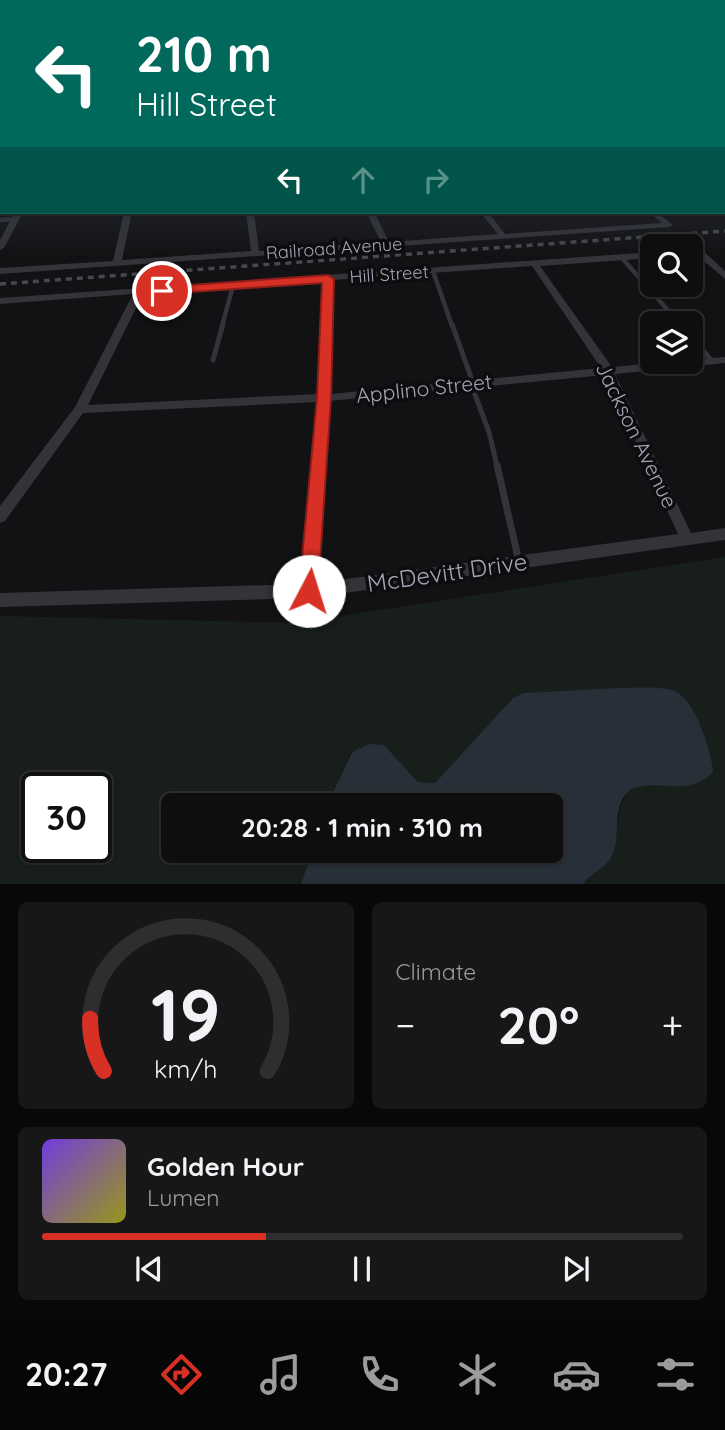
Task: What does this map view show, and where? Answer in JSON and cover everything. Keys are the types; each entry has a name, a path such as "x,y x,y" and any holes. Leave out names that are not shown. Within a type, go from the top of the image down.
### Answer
{"street":[{"path":"117,263 128,214"},
{"path":"250,214 255,253"},
{"path":"371,214 386,244"},
{"path":"486,214 503,236"},
{"name":"Railroad Avenue","path":"0,271 669,225 655,214"},
{"path":"0,248 17,215"},
{"name":"Hill Street","path":"0,301 640,256"},
{"path":"703,258 725,276"},
{"name":"Jackson Avenue","path":"535,264 608,370 687,539"},
{"path":"309,591 324,398 328,279"},
{"path":"0,517 80,409 138,292"},
{"name":"Applino Street","path":"80,409 324,398 725,360"},
{"name":"McDevitt Drive","path":"0,600 309,591 725,534"}],"lane":[{"path":"0,220 17,215"},
{"path":"621,257 669,311"},
{"path":"433,271 489,432 519,562"},
{"path":"213,360 233,286"},
{"path":"703,351 712,361"}],"shaded area":[{"path":"725,557 725,884 583,884 612,857 620,809 626,794 637,786 677,787 705,735 682,695 616,688 523,693 513,698 435,783 418,782 384,745 351,752 332,793 161,793 161,863 308,863 301,884 0,884 0,616 295,623"},
{"path":"616,688 672,690 688,702 700,725 713,772 691,785 644,786 626,794 619,809 616,843 611,858 583,884 301,884 308,863 563,863 563,793 333,793 352,752 369,744 384,745 418,782 435,783 513,698 523,693"}],"railway":[{"path":"0,284 725,231"}],"route":[{"path":"162,291 328,279 324,398 309,591"}]}
